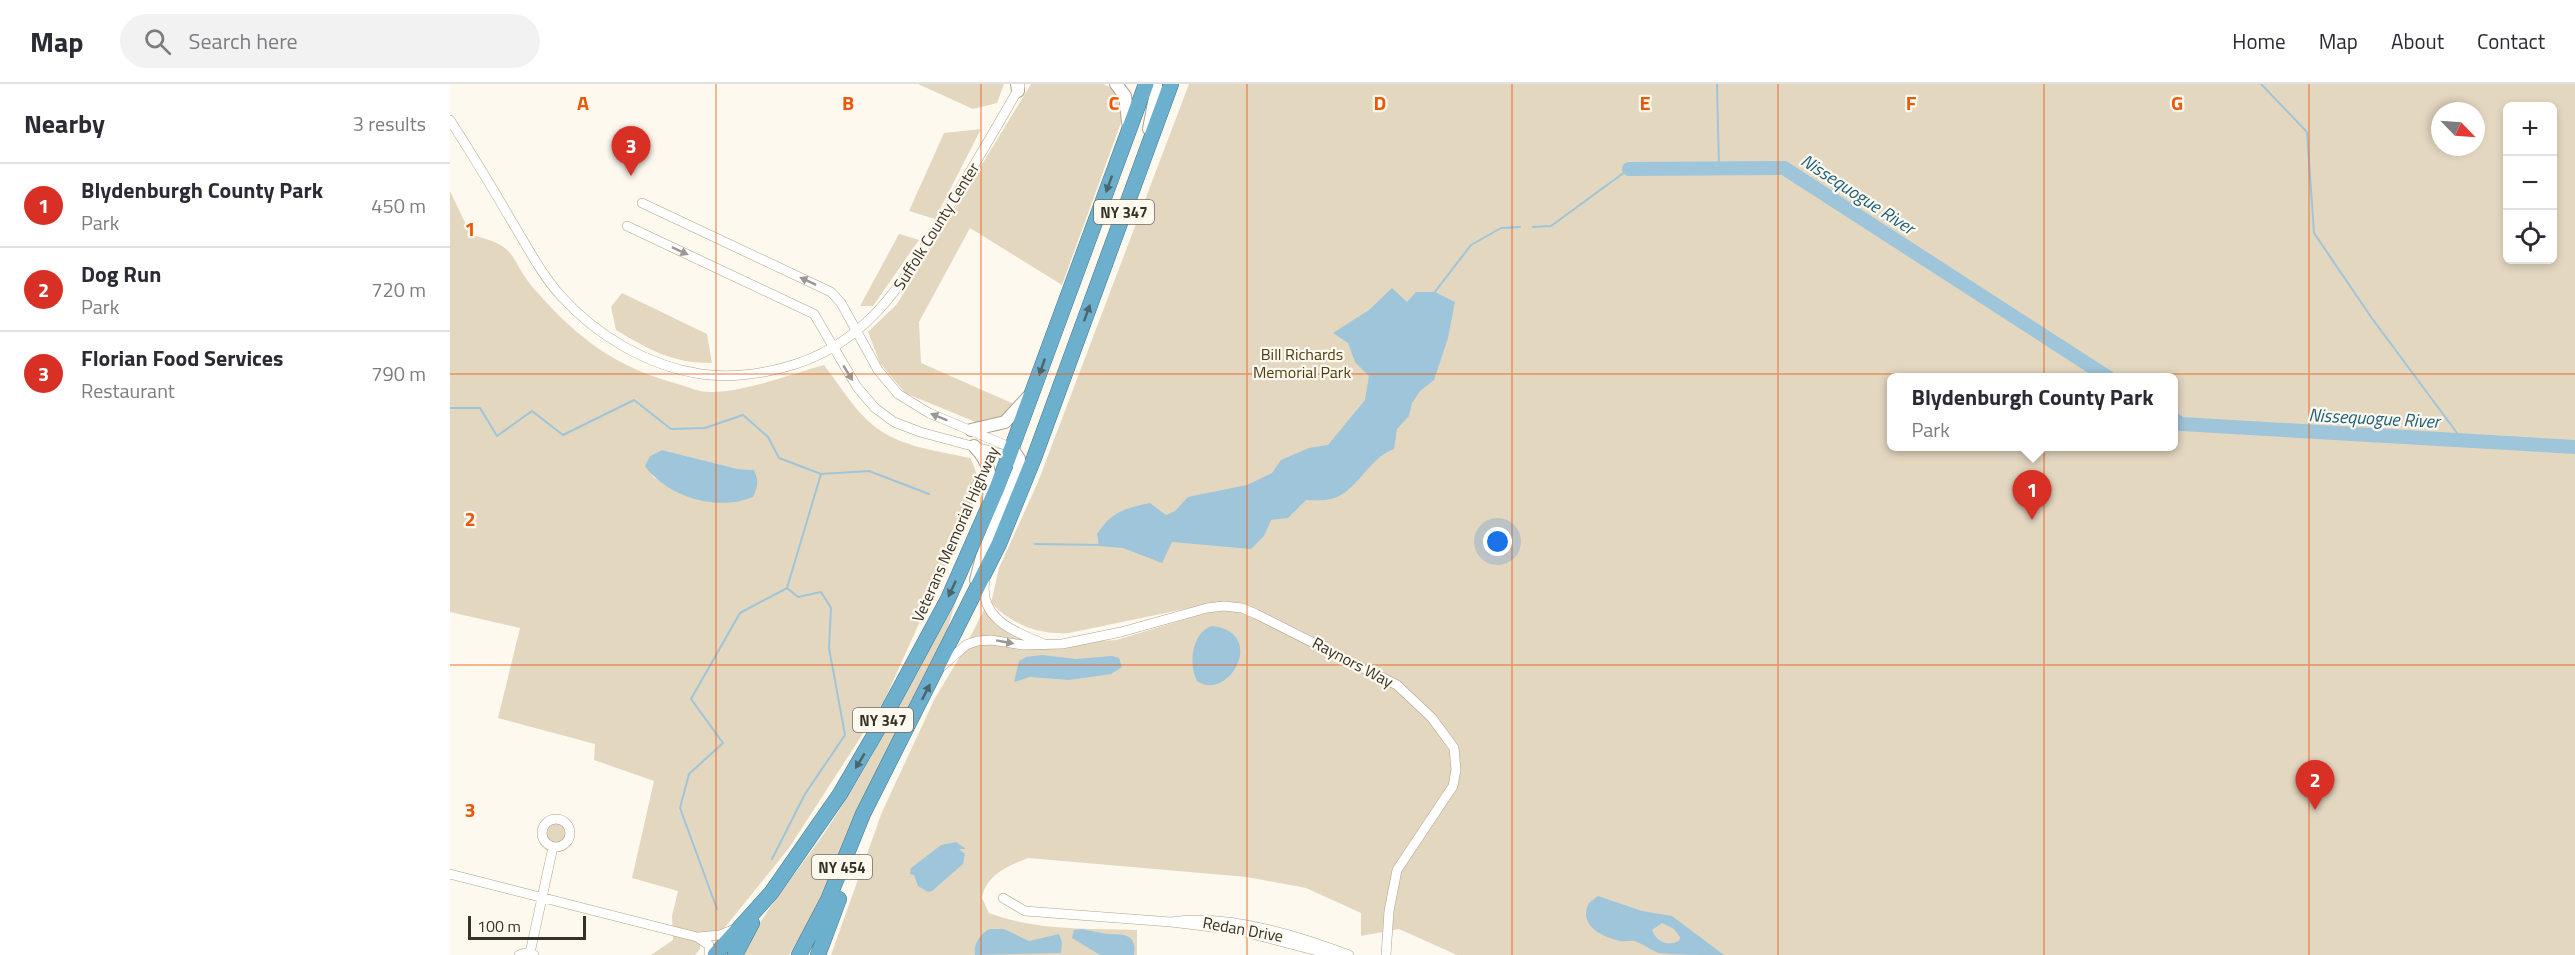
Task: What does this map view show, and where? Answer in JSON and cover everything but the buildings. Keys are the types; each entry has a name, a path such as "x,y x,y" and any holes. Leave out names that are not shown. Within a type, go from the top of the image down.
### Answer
{"highway":[{"name":"Veterans Memorial Highway","path":"715,955 771,892 836,800 879,727 948,598 1013,453 1144,84"},
{"name":"NY 347","path":"818,955 883,778 987,569 1040,441 1171,84"},
{"name":"NY 454","path":"799,955 823,912 863,814 883,778"},
{"name":"NY 347","path":"735,955 771,892"}],"street":[{"path":"1116,84 1125,96 1129,129"},
{"path":"1141,166 1155,98 1155,84 1144,84"},
{"name":"Suffolk County Center","path":"450,120 554,288 583,318 620,344 673,368 723,376 752,374 808,360 834,348 857,332 883,307 905,279 1019,86"},
{"path":"642,203 827,290 841,303 878,370 898,394 922,410 971,430 1013,453 1018,469 982,556 967,610"},
{"path":"627,226 814,314 857,387 875,408 894,422 974,446 1013,453 1029,453 1040,441"},
{"path":"971,430 997,425 1010,419 1034,389"},
{"path":"974,446 990,469 988,509"},
{"path":"987,569 984,597 994,617 1008,628 1047,645"},
{"name":"Raynors Way","path":"936,672 961,649 977,641 991,640 1023,645 1062,644 1121,632 1207,608 1224,606 1242,608 1374,671 1409,694 1450,740 1456,755 1456,774 1449,793 1397,870 1389,911 1386,955"},
{"path":"519,955 532,954 553,847"},
{"path":"450,874 697,937 709,945 709,955"},
{"name":"Redan Drive","path":"1003,898 1025,911 1197,921 1238,928 1349,955"},
{"path":"697,937 720,935 740,927"},
{"name":"Redan Drive","path":"1303,943 1333,955"}],"green space":[{"path":"918,84 1004,84 997,103 973,109"},
{"path":"1031,84 1103,84 1114,89 1123,117 1062,285 970,228 919,322 921,363 1014,404 999,421 978,423 905,393 880,363 868,332 897,304"},
{"name":"Bill Richards Memorial Park","path":"1189,84 2575,84 2575,955 1457,955 1399,929 1361,936 1361,913 1306,888 1247,877 1028,858 999,872 988,883 982,898 989,913 1043,926 1137,930 1137,955 831,955 882,812 935,698 964,650 981,643 1023,646 1116,640 1233,605 1209,604 1069,633 1058,633 1036,630 1017,623 991,603 999,568 1038,482"},
{"path":"981,129 935,219 909,211 944,133"},
{"path":"450,191 471,235 487,239 506,249 527,280 551,308 583,337 617,360 656,377 709,392 752,386 824,365 852,402 876,428 905,443 970,458 977,475 977,490 972,505 884,701 789,848 722,931 700,935 700,949 695,955 651,955 673,940 672,916 678,891 632,878 654,781 594,760 595,744 498,718 520,628 450,612","holes":["662,450 738,469 753,470 690,497 653,477 650,456"]},
{"path":"899,234 919,240 873,306 860,306"},
{"path":"622,293 707,334 712,363 684,361 661,354 616,330 611,307"},
{"path":"955,603 946,634 811,919 789,955 742,955 761,921 846,799 879,744"},
{"path":"985,608 1033,643 967,643"},
{"path":"556,823 564,826 567,834 564,842 556,845 548,842 545,834 548,826"}],"water":[{"path":"1392,288 1407,302 1416,292 1435,292 1455,302 1448,338 1434,380 1420,391 1412,403 1409,416 1397,429 1394,449 1377,460 1348,490 1331,499 1306,500 1288,518 1271,520 1264,536 1251,549 1172,542 1162,563 1123,548 1099,546 1097,534 1119,512 1150,503 1166,515 1175,511 1188,497 1247,485 1272,473 1281,460 1309,448 1328,445 1365,400 1369,376 1355,362 1348,343 1333,333 1369,310"},
{"path":"662,450 738,469 754,470 757,484 753,497 724,503 709,502 694,499 666,486 645,466 650,456"},
{"path":"1212,626 1229,631 1238,640 1240,652 1238,664 1231,675 1221,683 1209,685 1197,681 1193,658 1200,635"},
{"path":"1042,655 1076,659 1112,656 1119,658 1122,667 1111,674 1069,680 1030,677 1014,682 1019,661 1026,657"},
{"path":"956,842 966,849 959,849 965,854 963,864 932,891 928,892 918,886 914,875 910,874 911,868 941,845"},
{"path":"1598,896 1642,911 1672,916 1724,955 1659,953 1634,941 1607,937 1589,924 1586,911 1589,903","holes":["1662,923 1674,929 1680,937 1675,943 1659,940 1652,930"]},
{"path":"990,929 1004,929 1029,941 1059,934 1062,942 1061,953 975,955 978,940"},
{"path":"1082,929 1130,937 1133,941 1134,955 1100,955 1072,938 1074,930"}],"waterway":[{"path":"1717,84 1719,169"},
{"path":"2261,84 2307,132 2314,233 2371,317 2463,441"},
{"name":"Nissequogue River","path":"1629,169 1784,168 2101,373"},
{"name":"Nissequogue River","path":"1533,227 1551,226 1629,169"},
{"name":"Nissequogue River","path":"1434,293 1471,245 1501,228 1520,227"},
{"name":"Nissequogue River","path":"450,408 480,408 497,436 532,411 563,435 634,400 671,429 705,428 743,415 768,437 779,458 821,474 869,471 929,494"},
{"name":"Nissequogue River","path":"2178,422 2575,447"},
{"path":"717,909 680,808 689,774 723,743 691,699 740,613 787,588 821,474"},
{"path":"1035,544 1102,545"},
{"path":"772,859 805,794 845,735 829,648 831,608 821,592 798,597 787,588"}],"place":[{"name":"Florian Food Services","path":"631,176"},
{"name":"Blydenburgh County Park","path":"2032,520"},
{"name":"Dog Run","path":"2315,810"}]}
